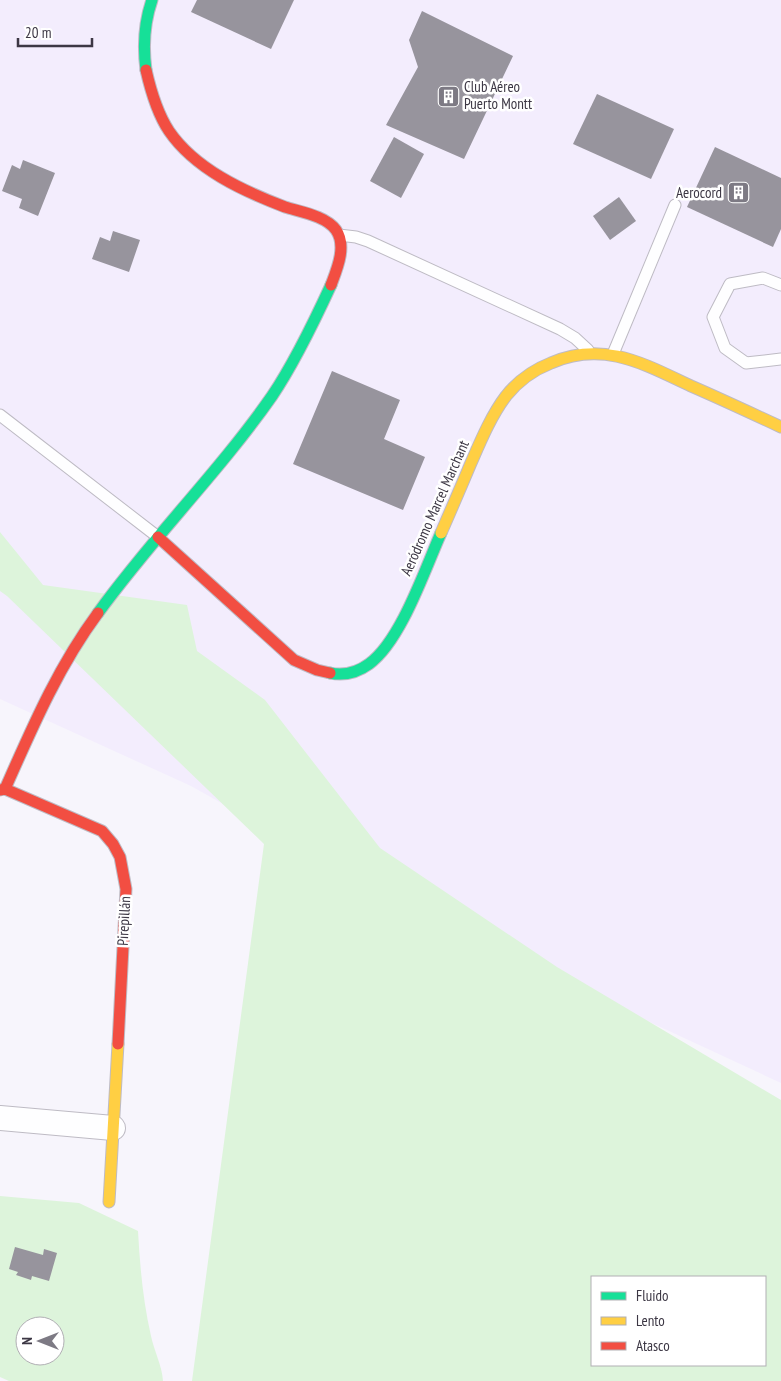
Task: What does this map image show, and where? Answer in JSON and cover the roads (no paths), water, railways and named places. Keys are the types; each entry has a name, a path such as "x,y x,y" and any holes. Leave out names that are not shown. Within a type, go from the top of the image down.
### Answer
{"street":[{"path":"2,789 67,658 120,583 237,443 273,393 305,339 327,293 338,264 341,246 340,235 330,224 256,196 215,173 182,147 160,117 149,84 143,46 147,12 152,0"},
{"name":"Aeródromo Marcel Marchant","path":"158,537 294,660 313,670 331,675 359,670 374,660 386,647 413,597 487,428 506,394 527,375 566,357 591,353 613,354 639,362 781,427"},
{"name":"Pirepillán","path":"2,789 102,831 110,838 124,868 126,889 109,1202"},
{"path":"0,1118 113,1128"}],"lane":[{"path":"613,354 675,205"},
{"path":"340,235 368,241 560,329 575,338 591,353"},
{"path":"781,285 763,278 730,284 713,317 725,348 746,363 781,359"},
{"path":"0,415 158,537"}],"place":[{"name":"Club Aéreo Puerto Montt","path":"448,96"},
{"name":"Aerocord","path":"738,193"}]}
